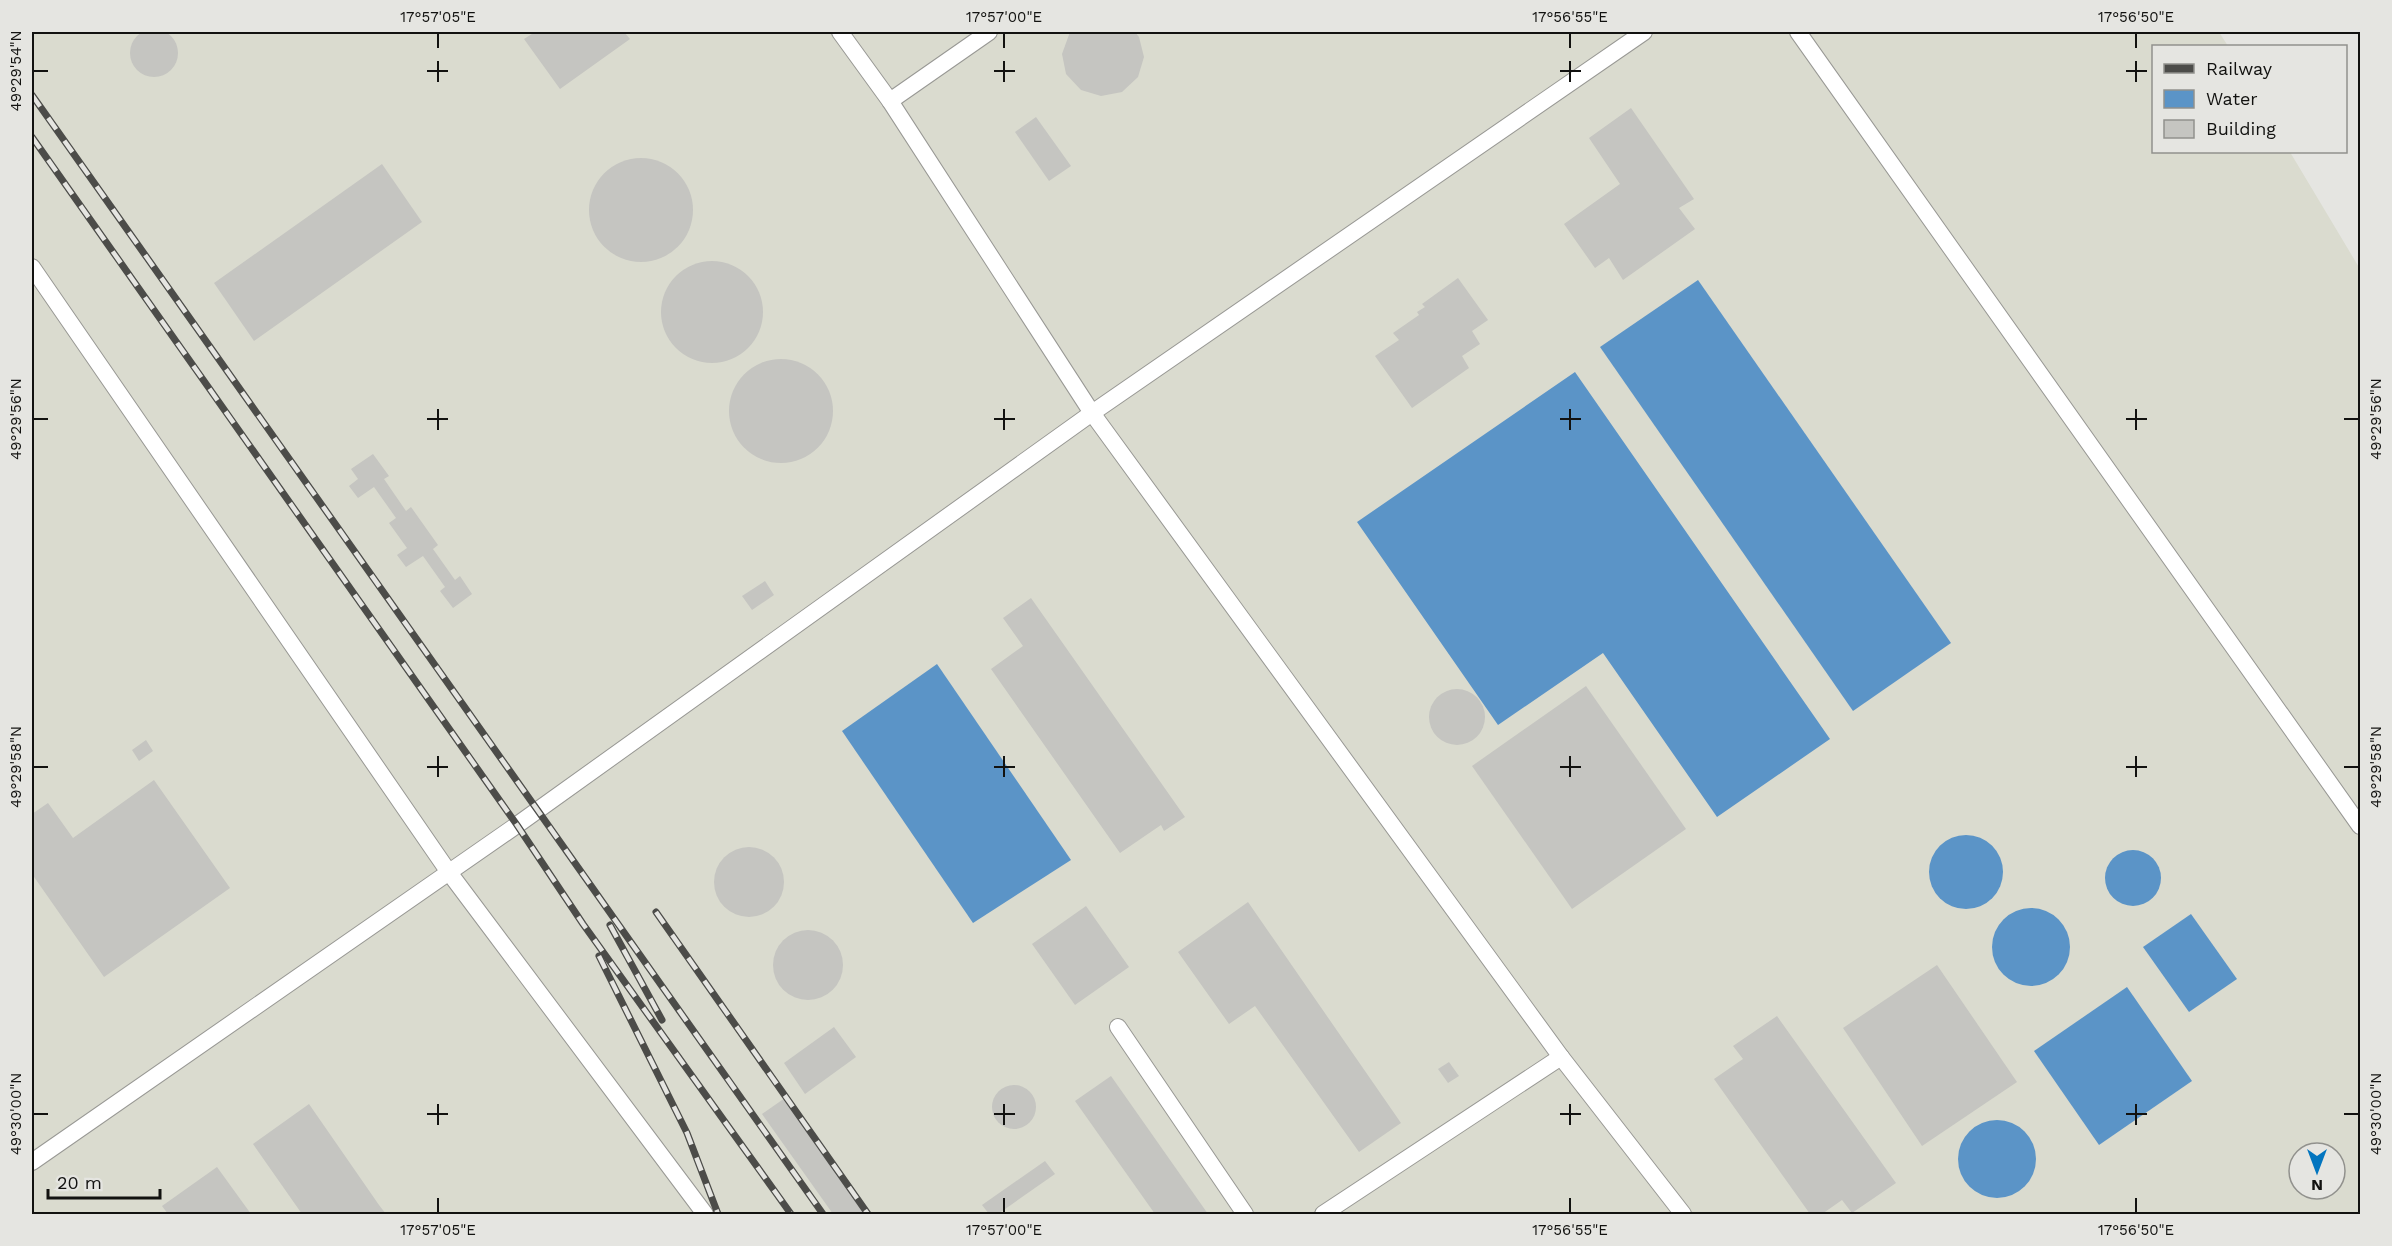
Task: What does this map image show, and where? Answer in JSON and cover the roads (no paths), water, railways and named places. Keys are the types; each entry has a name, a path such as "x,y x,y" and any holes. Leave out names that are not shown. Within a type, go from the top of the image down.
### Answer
{"lane":[{"path":"840,32 890,100 1092,413 1561,1058 1683,1215"},
{"path":"890,100 989,32"},
{"path":"32,1162 517,825 1092,413 1644,32"},
{"path":"1798,32 2361,826"},
{"path":"32,267 448,871 705,1215"},
{"path":"1118,1027 1245,1215"},
{"path":"1323,1215 1561,1058"}],"water":[{"path":"1698,280 1951,643 1853,711 1600,347"},
{"path":"1575,372 1830,739 1717,817 1603,653 1498,725 1357,522"},
{"path":"937,664 1071,860 973,923 842,731"},
{"path":"1966,835 1987,841 1997,851 2003,872 1997,893 1987,903 1966,909 1945,903 1935,893 1929,872 1935,851 1945,841"},
{"path":"2128,850 2138,850 2153,858 2159,867 2161,878 2159,889 2153,898 2138,906 2128,906 2117,901 2110,894 2105,883 2105,873 2110,862 2117,855"},
{"path":"2031,908 2046,911 2058,920 2067,932 2070,947 2067,962 2058,974 2046,983 2031,986 2016,983 2004,974 1995,962 1992,947 1995,932 2004,920 2016,911"},
{"path":"2191,914 2237,979 2189,1012 2143,947"},
{"path":"2127,987 2192,1081 2099,1145 2034,1051"},
{"path":"1997,1120 2012,1123 2025,1131 2033,1144 2036,1159 2033,1174 2025,1187 2012,1195 1997,1198 1982,1195 1969,1187 1961,1174 1958,1159 1961,1144 1969,1131 1982,1123"}],"railway":[{"path":"32,95 823,1214"},
{"path":"32,137 517,825 583,924 791,1214"},
{"path":"656,912 868,1214"},
{"path":"610,925 662,1020"},
{"path":"599,956 687,1133 718,1214"}]}
